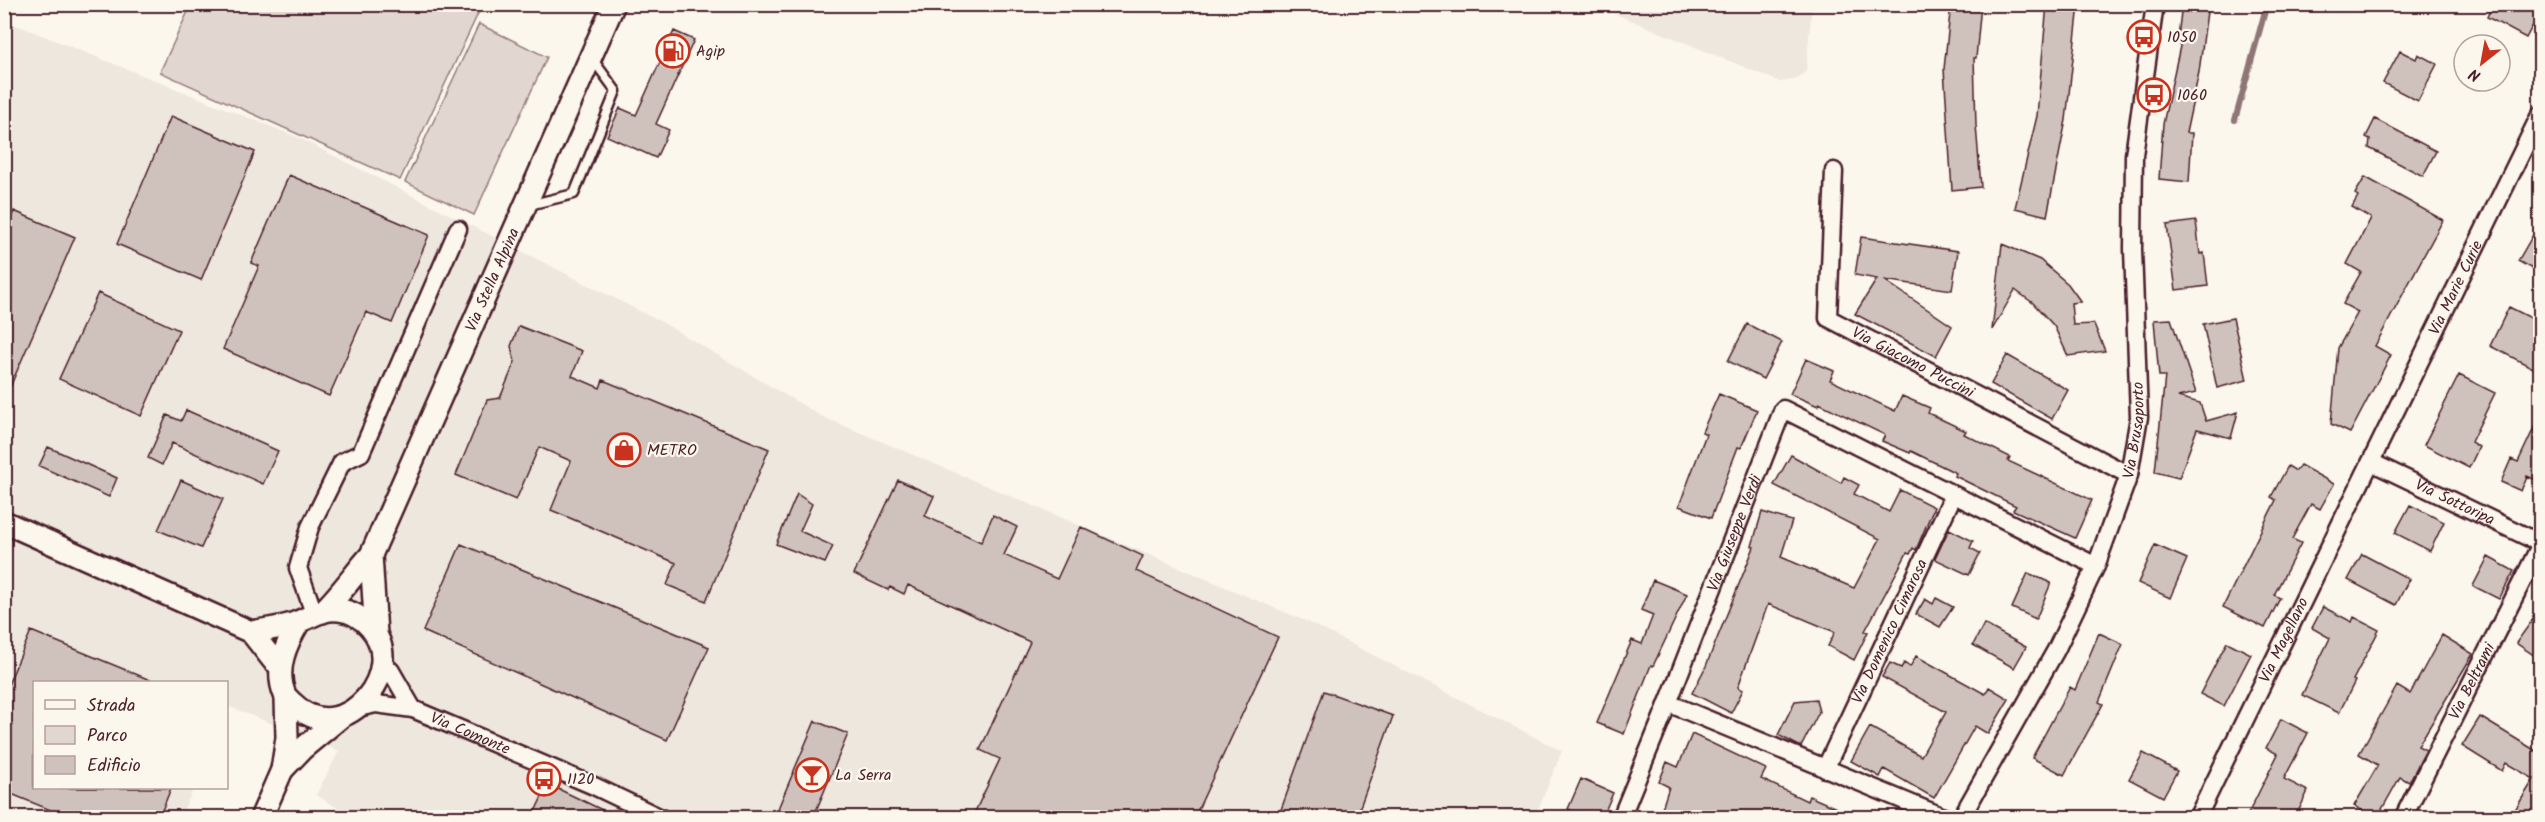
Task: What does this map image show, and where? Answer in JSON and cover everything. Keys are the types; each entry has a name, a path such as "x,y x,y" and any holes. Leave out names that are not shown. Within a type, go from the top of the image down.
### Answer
{"street":[{"name":"Via Stella Alpina","path":"312,616 336,598 371,555 614,4"},
{"name":"Via Brusaporto","path":"1961,818 2056,650 2096,566 2129,475 2139,417 2133,249 2134,155 2155,4"},
{"name":"Via Marie Curie","path":"2371,462 2541,115"},
{"name":"Via Giacomo Puccini","path":"1834,171 1828,318 2129,475"},
{"path":"312,616 298,568 310,527 342,462 361,453 458,229"},
{"name":"Via Giuseppe Verdi","path":"1668,703 1783,410 2096,566"},
{"name":"Via Sottoripa","path":"2371,462 2541,544"},
{"name":"Via Magellano","path":"2197,818 2371,462"},
{"name":"Via Domenico Cimarosa","path":"1825,769 1953,495"},
{"path":"4,522 251,632 273,660 281,666"},
{"name":"Via Beltrami","path":"2403,818 2541,544"},
{"name":"Via Stella Alpina","path":"371,555 376,634"},
{"path":"251,632 336,609 348,611 364,621 376,634 381,646 384,663 370,696 302,749 282,770"},
{"path":"261,818 282,770 287,738 286,698 281,666 288,640 312,616"},
{"name":"Via Comonte","path":"384,663 413,708"},
{"path":"286,698 307,715 322,718 350,712"},
{"path":"1621,818 1668,703 1946,818"},
{"name":"Via Comonte","path":"350,712 376,704 413,708 594,786 661,818"}],"lane":[{"path":"526,206 574,194 616,91 591,57"}],"shaded area":[{"path":"1594,5 1812,5 1806,71 1797,79 1780,82"},
{"path":"4,20 297,137 665,324 821,416 1308,622 1562,751 1535,817 352,817 316,795 339,751 230,707 228,711 228,681 33,681 33,789 194,789 180,817 5,817"}],"green space":[{"path":"191,4 482,5 400,180 160,72"},
{"path":"479,24 547,57 474,215 405,182"}],"building":[{"path":"1951,4 1981,4 1976,58 1974,58 1981,187 1952,190 1944,69"},
{"path":"2047,4 2077,4 2078,14 2066,120 2047,216 2015,208 2037,116"},
{"path":"2182,4 2208,4 2199,72 2186,133 2192,133 2189,182 2159,179 2163,124 2182,37 2178,37"},
{"path":"2493,4 2541,4 2541,10 2526,38 2487,17"},
{"path":"674,31 694,40 656,124 669,130 656,158 607,136 620,108 636,115"},
{"path":"2400,51 2416,59 2418,54 2437,64 2418,101 2383,83"},
{"path":"171,116 255,152 201,280 117,244"},
{"path":"2375,119 2436,151 2423,176 2369,148 2370,139 2366,137"},
{"path":"289,175 429,235 392,323 366,312 329,396 223,349 259,266 251,263"},
{"path":"2365,177 2443,220 2375,346 2391,355 2350,433 2331,424 2338,348 2358,312 2343,304 2361,272 2347,264 2371,218 2352,207 2358,196 2355,194"},
{"path":"14,211 75,237 4,401 4,234"},
{"path":"2196,221 2200,254 2204,253 2208,286 2176,290 2167,225"},
{"path":"2541,221 2541,274 2518,261"},
{"path":"1861,237 1958,251 1952,290 1884,280 1952,326 1936,356 1855,314 1877,279 1855,275"},
{"path":"2002,244 2040,260 2068,284 2081,302 2071,303 2073,325 2094,324 2105,351 2068,356 2054,326 2033,303 2015,290 1992,330"},
{"path":"98,293 179,330 141,416 59,379"},
{"path":"2509,307 2541,323 2541,372 2490,346"},
{"path":"2233,318 2247,380 2217,388 2203,324"},
{"path":"2171,319 2196,393 2178,397 2200,403 2206,421 2238,412 2231,438 2197,429 2179,478 2155,472 2165,376 2159,376 2154,320"},
{"path":"1747,324 1782,342 1763,379 1728,361"},
{"path":"519,326 582,351 572,376 600,388 603,380 769,449 706,601 667,585 676,563 551,510 571,461 539,447 516,500 456,475 487,400 500,398 515,362 511,346"},
{"path":"2007,355 2068,390 2052,419 1991,384"},
{"path":"1806,359 1834,371 1830,380 1895,411 1902,396 1930,408 1928,413 1966,431 1964,434 2010,457 2008,461 2092,500 2075,538 2013,510 2016,506 1955,476 1956,473 1911,451 1910,453 1882,441 1885,435 1819,403 1818,406 1790,394"},
{"path":"2459,375 2495,393 2471,442 2479,447 2469,468 2424,445"},
{"path":"1719,394 1757,410 1741,448 1738,447 1711,518 1679,506 1706,434 1702,432"},
{"path":"186,410 278,451 263,484 172,443 162,465 148,458 167,415 181,421"},
{"path":"2541,413 2541,482 2527,476 2521,491 2501,482 2511,459 2518,462"},
{"path":"48,447 117,478 109,497 39,466"},
{"path":"1791,455 1841,483 1844,477 1859,485 1854,494 1889,512 1900,490 1934,507 1916,550 1913,548 1910,554 1907,553 1865,631 1868,632 1854,660 1828,646 1835,632 1768,604 1738,687 1743,690 1731,713 1692,693 1706,666 1754,547 1752,546 1762,512 1792,521 1781,557 1854,588 1880,539 1774,485"},
{"path":"2300,465 2334,484 2320,509 2311,504 2292,539 2301,543 2274,595 2280,598 2265,628 2223,607 2276,500 2271,497 2288,466 2296,471"},
{"path":"181,480 223,499 201,548 158,530"},
{"path":"898,480 934,496 925,516 981,542 993,515 1017,527 1004,555 1057,579 1081,527 1143,556 1136,571 1278,637 1194,818 972,818 1000,759 980,750 1030,642 908,585 904,594 890,587 888,590 854,574"},
{"path":"797,494 812,504 800,531 833,546 825,563 776,544"},
{"path":"2410,505 2444,522 2430,551 2395,533"},
{"path":"1949,529 1973,541 1970,548 1980,553 1969,575 1935,559"},
{"path":"461,544 709,647 667,740 423,631"},
{"path":"2155,545 2187,559 2170,598 2138,583"},
{"path":"2362,554 2409,579 2396,605 2348,580"},
{"path":"2488,557 2514,571 2499,599 2473,586"},
{"path":"2028,573 2051,583 2036,619 2012,608"},
{"path":"1653,580 1687,594 1653,666 1651,665 1624,734 1597,723 1632,640 1642,644 1653,615 1641,610"},
{"path":"1936,598 1953,607 1940,627 1916,614 1925,599 1933,604"},
{"path":"2323,607 2352,622 2354,617 2379,630 2339,713 2302,695 2330,638 2312,628"},
{"path":"2541,608 2541,660 2516,643"},
{"path":"1984,624 2026,647 2014,668 1973,645"},
{"path":"31,631 153,681 33,681 33,789 171,789 159,818 70,818 4,791 4,694"},
{"path":"2099,633 2123,644 2099,702 2103,704 2064,775 2032,758 2070,687 2075,690"},
{"path":"2442,635 2473,654 2418,746 2426,750 2409,782 2400,777 2377,818 2374,818 2354,806 2378,765 2359,754 2397,686 2410,694"},
{"path":"2227,642 2251,654 2224,706 2200,694"},
{"path":"1916,656 1985,694 1989,687 2009,699 1988,734 1975,726 1934,798 1884,769 1880,777 1851,761 1870,727 1921,756 1946,712 1882,677 1890,663 1901,668 1904,663 1910,667"},
{"path":"1324,691 1393,716 1356,818 1278,818"},
{"path":"1816,699 1819,712 1801,747 1778,735 1795,701"},
{"path":"2480,717 2541,754 2541,818 2510,818 2534,779 2506,763 2502,771 2462,746"},
{"path":"2281,719 2308,733 2284,779 2308,791 2295,818 2246,818 2278,754 2266,748"},
{"name":"La Serra","path":"815,721 848,734 813,818 774,818"},
{"path":"1692,734 1766,769 1761,779 1807,801 1809,796 1859,818 1659,818 1669,787 1659,782 1667,762 1678,767"},
{"path":"2143,753 2177,771 2163,797 2129,779"},
{"path":"1581,779 1613,793 1602,818 1589,818 1568,809"},
{"path":"548,784 619,818 532,818"}],"waterway":[{"path":"2235,120 2267,4"}],"place":[{"name":"1050","path":"2144,37"},
{"name":"Agip","path":"673,51"},
{"name":"1060","path":"2154,95"},
{"name":"METRO","path":"624,450"},
{"name":"La Serra","path":"812,775"},
{"name":"1120","path":"544,779"}]}
